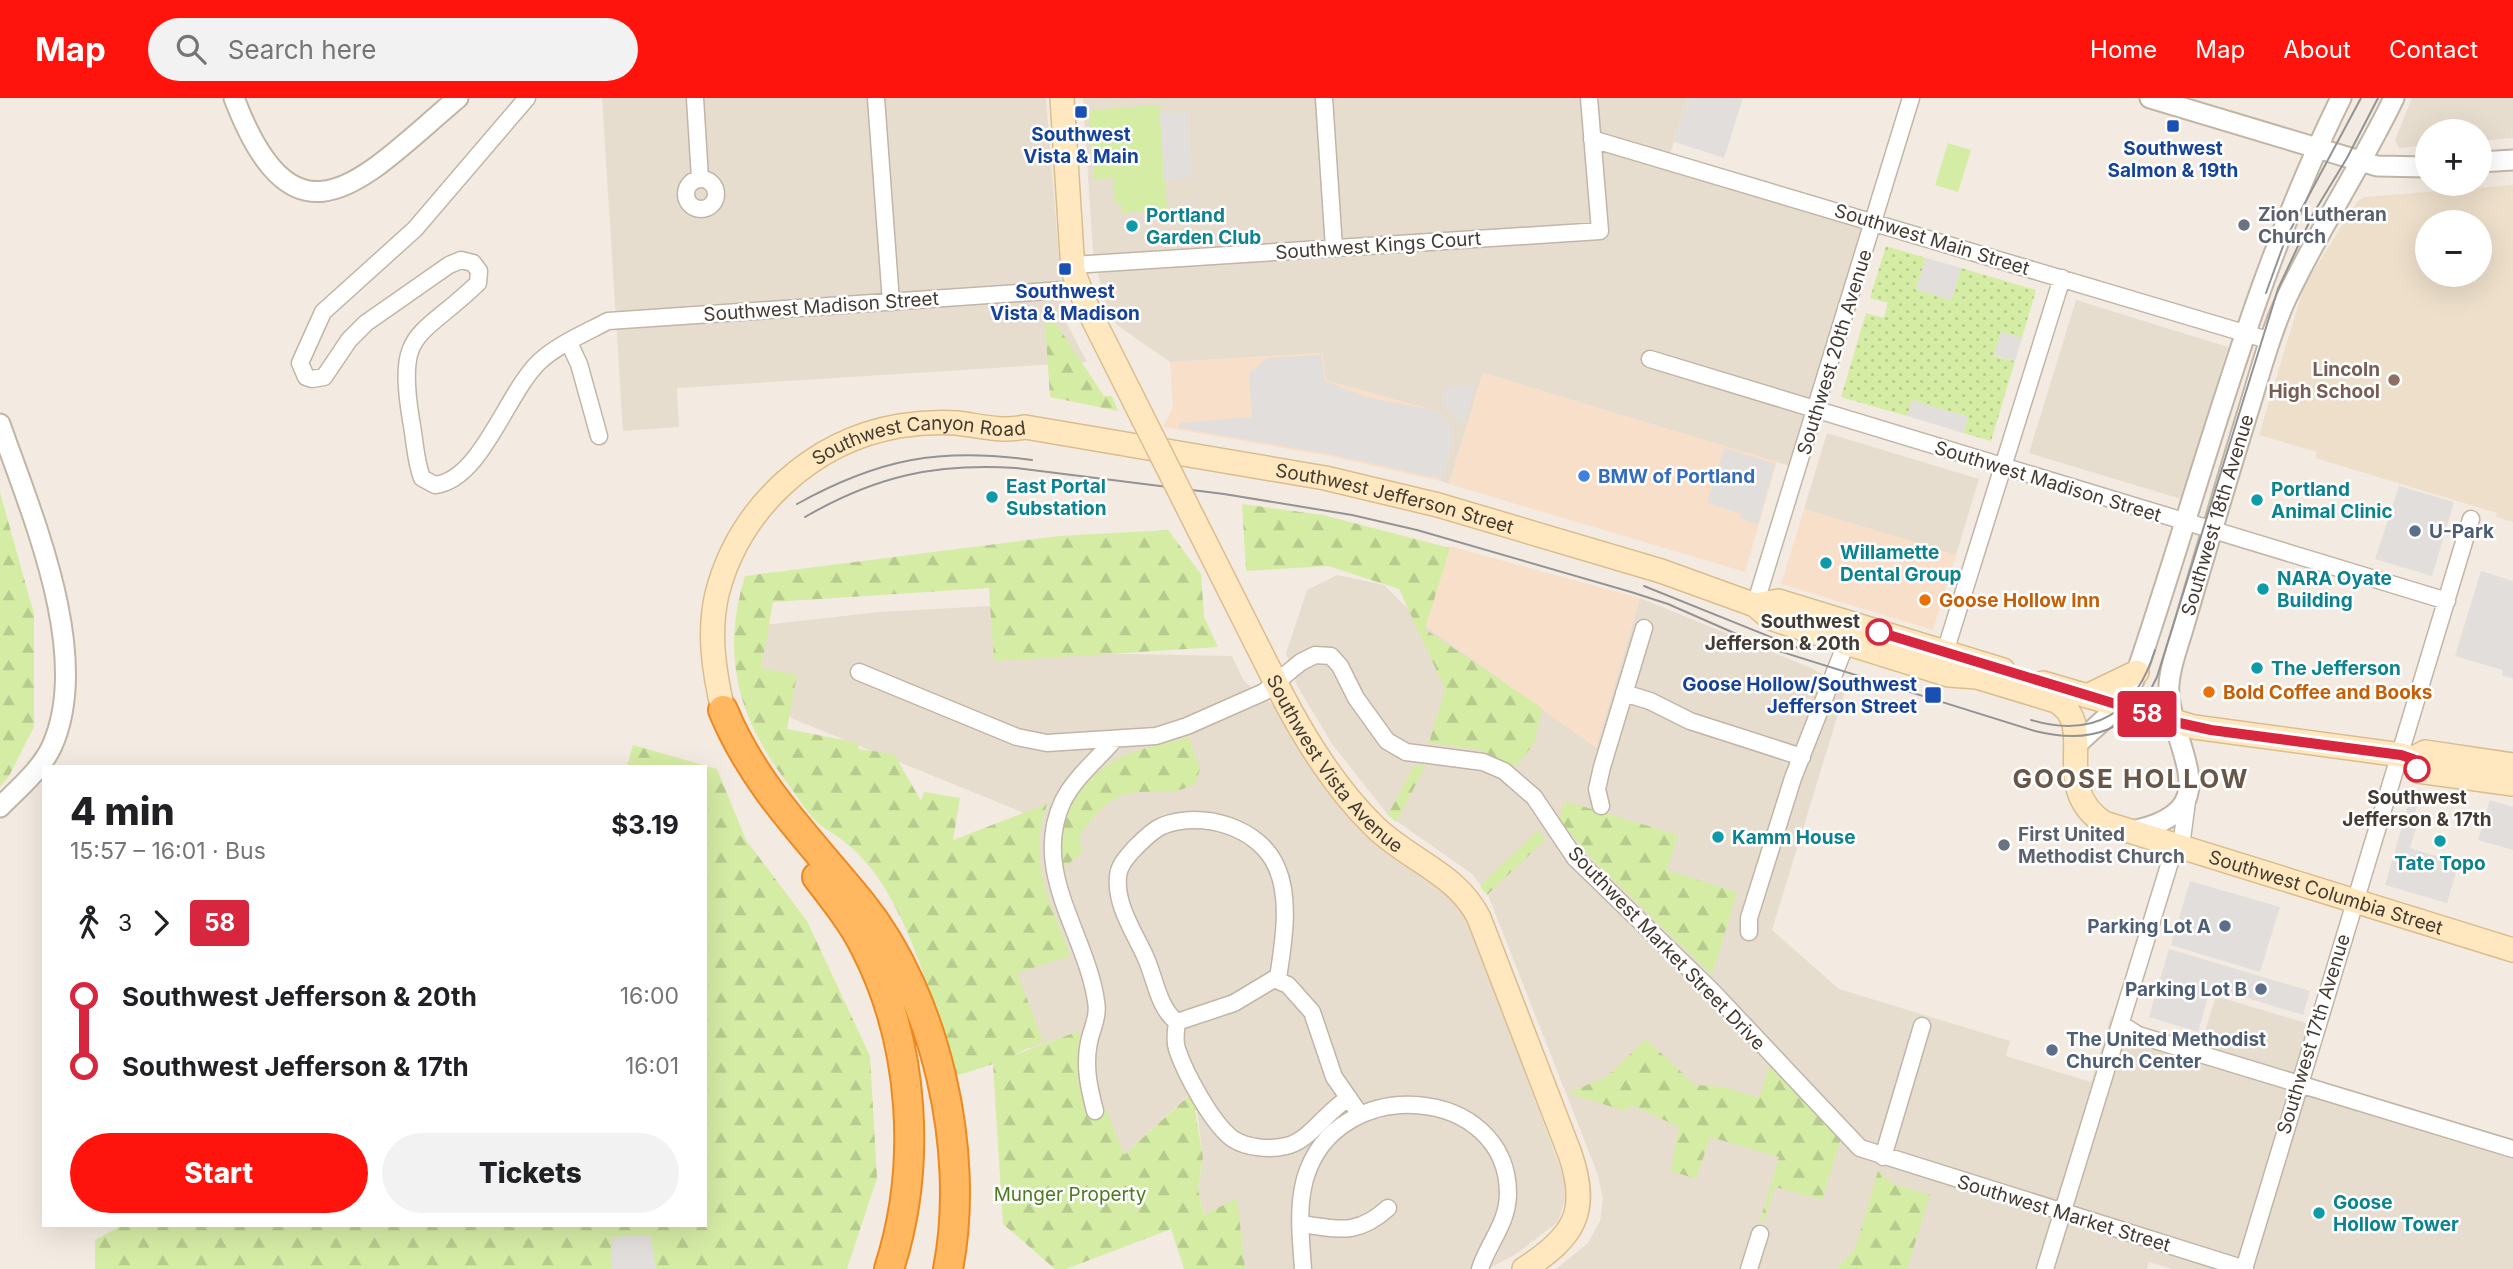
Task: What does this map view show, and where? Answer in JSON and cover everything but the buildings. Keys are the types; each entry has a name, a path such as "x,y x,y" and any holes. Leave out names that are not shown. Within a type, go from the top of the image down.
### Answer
{"highway":[{"path":"719,720 736,776 847,918 865,946 881,984 902,1066 909,1140 904,1211 890,1269"},
{"path":"719,720 765,788 862,903 884,935 908,982 933,1045 948,1107 955,1209 948,1269"}],"main road":[{"name":"Southwest Vista Avenue","path":"1062,98 1073,265 1082,298 1273,677 1309,744 1364,814 1380,831 1455,884 1479,918 1570,1154 1580,1189 1575,1219 1562,1241 1524,1269"},
{"name":"Southwest Canyon Road","path":"719,720 699,652 700,618 706,583 731,523 774,472 827,435 895,412 964,409 1008,416 1026,427"},
{"name":"Southwest Jefferson Street","path":"1026,427 1393,493 1619,557 1755,605 1778,601 1950,675 1977,677 2056,701 2065,706 2074,721 2076,744"},
{"name":"Southwest Jefferson Street","path":"1850,633 1945,652 2175,722 2211,730 2407,757 2425,752 2513,765"},
{"path":"2087,696 2137,672"},
{"name":"Southwest Columbia Street","path":"2076,744 2074,774 2079,796 2093,816 2126,832 2513,950"},
{"name":"Southwest Jefferson Street","path":"2407,757 2418,771 2513,784"}],"street":[{"path":"234,98 259,153 271,169 298,190 321,194 340,189 370,172 458,98"},
{"name":"Southwest Madison Street","path":"527,98 415,229 323,312 306,344 300,368 312,379 324,376 349,340 366,323 449,265 461,261 473,263 479,271 478,283 425,328 406,360 406,393 418,467 422,478 435,485 459,477 468,468 528,373 541,360 612,320 891,302 1082,298"},
{"path":"695,98 700,179"},
{"path":"876,98 891,302"},
{"path":"1324,98 1334,248"},
{"path":"1589,98 1592,139"},
{"name":"Southwest 20th Avenue","path":"1755,605 1912,98"},
{"path":"2150,98 2360,162 2387,167 2415,167"},
{"name":"Southwest 18th Avenue","path":"2076,744 2120,705 2137,672 2244,333 2277,240 2342,98"},
{"name":"Southwest 18th Avenue","path":"2045,1269 2169,862 2177,848 2188,815 2190,769 2175,722 2170,682 2211,531 2286,300 2325,221 2394,98"},
{"name":"Southwest Kings Court","path":"1073,265 1600,231 1592,139"},
{"name":"Southwest Main Street","path":"1592,139 2271,341"},
{"path":"2492,161 2513,160"},
{"path":"1945,652 2062,278"},
{"path":"569,343 579,364 598,436"},
{"name":"Southwest Madison Street","path":"1650,359 2447,601"},
{"path":"0,424 53,576 61,624 64,682 61,717 52,747 39,767 0,807"},
{"name":"Southwest 17th Avenue","path":"2245,1269 2353,901 2407,757 2471,519"},
{"path":"1601,806 1597,789 1644,628"},
{"path":"1749,932 1749,918 1802,757 1850,633"},
{"name":"Southwest Market Street Drive","path":"859,672 1026,740 1114,740 1156,736 1187,726 1315,655 1331,656 1340,666 1356,698 1387,741 1406,752 1467,758 1504,771 1534,797 1575,858 1711,990 1860,1148 1883,1157"},
{"path":"1624,693 1650,701 1690,720 1802,757"},
{"path":"1096,1111 1087,1082 1089,1043 1097,1018 1097,1003 1081,944 1056,886 1052,857 1053,827 1063,800 1079,777 1114,740"},
{"path":"2126,832 2161,823 2175,812 2188,791"},
{"path":"1278,978 1284,896 1280,875 1269,854 1243,832 1220,824 1185,821 1164,825 1145,838 1127,857 1119,869 1118,884 1126,915 1154,977 1164,1009 1177,1022 1176,1048 1189,1075 1225,1132 1240,1143 1276,1148 1297,1142 1336,1105 1349,1098"},
{"path":"1177,1022 1234,1003 1278,978"},
{"path":"1278,978 1288,985 1312,1012 1331,1068 1359,1113"},
{"path":"2121,1024 2138,1035 2513,1149"},
{"path":"1883,1157 1922,1026"},
{"path":"1303,1269 1301,1197 1306,1176 1315,1157 1333,1133 1359,1113 1405,1104 1440,1108 1483,1134 1497,1151 1508,1196 1499,1234 1480,1269"},
{"name":"Southwest Market Street","path":"1883,1157 2245,1269"},
{"path":"1301,1224 1347,1229 1370,1224 1388,1208"},
{"path":"1749,1269 1760,1234"}],"shaded area":[{"path":"602,98 1046,98 1064,318 1087,362 677,388 679,427 623,431"},
{"path":"1083,98 1688,98 1667,163 1870,224 1793,467 1483,373 1449,484 1440,481 1453,437 1381,399 1326,380 1322,353 1170,362 1117,325 1104,299 1093,252"},
{"path":"1688,98 1743,98 1724,158 1674,142"},
{"path":"2412,98 2513,98 2513,138 2492,140 2492,119 2415,119 2415,146 2399,148 2395,140"},
{"path":"1187,112 1192,177 1164,180 1160,114"},
{"name":"Lincoln High School","path":"2513,185 2513,522 2496,517 2497,513 2315,458 2317,452 2259,435 2304,286 2357,202 2364,197 2415,193 2415,196 2492,196 2492,187"},
{"path":"1926,258 1961,268 1951,300 1916,289"},
{"path":"2076,300 2228,347 2181,499 2029,453"},
{"path":"2001,332 2022,338 2015,361 1994,355"},
{"path":"1322,353 1326,380 1437,411 1448,418 1453,437 1440,481 1329,456 1163,427 1173,407 1170,362"},
{"path":"1321,355 1325,381 1365,397 1433,410 1448,418 1453,437 1441,479 1330,454 1179,428 1179,423 1252,417 1249,373 1267,358"},
{"name":"BMW of Portland","path":"1483,373 1777,462 1745,572 1449,484"},
{"path":"1475,385 1465,423 1456,420 1445,407 1443,387"},
{"path":"1912,400 1968,417 1963,433 1907,416"},
{"path":"1827,433 1979,479 1956,555 1804,509"},
{"path":"1724,448 1775,464 1758,524 1740,518 1741,514 1707,503"},
{"name":"U-Park","path":"2399,486 2454,502 2432,576 2375,559"},
{"path":"1804,509 1956,555 1933,630 1781,584"},
{"path":"1449,546 1640,598 1596,748 1426,626"},
{"path":"2481,571 2513,581 2513,679 2502,675 2503,670 2455,656"},
{"path":"1337,575 1384,585 1426,626 1596,747 1640,598 1811,668 1846,688 1772,930 1839,989 2010,1041 2006,1056 2091,1082 2111,1016 2201,1044 2216,996 2319,1027 2303,1081 2513,1146 2513,1269 2172,1269 2149,1262 2147,1269 1556,1269 1588,1243 1600,1221 1603,1199 1598,1175 1488,895 1472,874 1388,815 1332,744 1296,684 1286,653 1307,590"},
{"path":"990,606 1074,631 1076,653 1232,656 1244,681 1275,707 1344,810 1365,834 1449,891 1469,922 1564,1178 1567,1194 1558,1222 1516,1254 1488,1269 1218,1269 1198,1189 1203,1157 1194,1090 1124,1155 1088,1118 1080,1085 1079,1031 1030,1049 1001,970 1044,893 1037,856 1041,820 791,718 755,668 764,625 879,612"},
{"path":"2413,788 2422,791 2415,813 2420,815 2410,848 2459,863 2447,903 2385,885"},
{"path":"2490,800 2513,807 2513,850 2478,840"},
{"name":"Parking Lot A","path":"2190,881 2280,907 2260,972 2171,945"},
{"name":"Parking Lot B","path":"2169,949 2310,991 2303,1015 2211,987 2198,1032 2149,1017"},
{"path":"650,1235 656,1269 612,1269 611,1237"}],"green space":[{"path":"1159,105 1167,210 1122,213 1121,204 1115,204 1113,178 1094,179 1089,110"},
{"path":"1948,143 1971,150 1958,192 1935,185"},
{"path":"1886,246 1926,258 1916,289 1951,300 1961,268 2036,290 2022,338 2001,332 1994,356 2015,361 1991,441 1963,433 1968,417 1912,401 1907,416 1841,397 1866,313 1884,318 1888,303 1870,298"},
{"path":"1055,322 1104,396 1112,396 1118,411 1050,397 1045,323"},
{"path":"0,492 34,614 34,727 9,776 0,787"},
{"path":"1242,504 1323,515 1450,548 1425,629 1542,708 1534,744 1513,769 1482,750 1429,743 1445,689 1399,589 1328,566 1246,571"},
{"name":"Munger Property","path":"1168,530 1201,574 1204,617 1218,647 994,661 989,588 773,602 761,668 797,675 787,729 859,743 858,749 894,754 921,801 924,792 960,798 953,840 1047,804 1041,826 1040,864 1049,900 1070,956 1017,973 1043,1041 1012,1056 1079,1031 1080,1085 1088,1117 1107,1111 1124,1155 1195,1090 1202,1103 1195,1111 1203,1157 1198,1189 1204,1215 1237,1198 1245,1269 1184,1269 1171,1229 1066,1269 1055,1269 1003,1224 993,1064 956,1076 918,959 887,892 859,855 810,814 758,738 739,688 734,634 738,606 745,576 1059,536"},
{"path":"1188,736 1200,769 1196,782 1171,792 1120,796 1106,805 1082,833 1079,842 1084,851 1061,870 1060,850 1068,813 1088,782 1101,769 1118,759"},
{"path":"633,745 703,765 627,765"},
{"path":"1414,765 1426,765 1396,822 1388,815"},
{"path":"707,766 717,769 746,840 807,921 870,1056 877,1178 847,1269 656,1269 650,1236 613,1265 612,1269 95,1269 95,1240 119,1227 707,1227"},
{"path":"1565,801 1678,835 1667,870 1737,892 1712,975 1593,860 1559,820"},
{"path":"1538,830 1545,840 1487,895 1480,886"},
{"path":"1646,1039 1695,1085 1724,1087 1759,1098 1769,1067 1841,1138 1822,1200 1775,1187 1764,1222 1760,1221 1779,1157 1710,1137 1696,1179 1671,1171 1679,1127 1632,1105 1625,1111 1568,1093 1606,1077"},
{"path":"1878,1171 1893,1184 1930,1195 1907,1269 1837,1269 1855,1249"}],"tram line":[{"path":"2266,293 2286,238 2361,98"},
{"path":"805,517 857,491 882,482 932,470 959,468 1016,468 1224,494 1352,515 1417,530 1631,592 1668,604 1766,647 2035,731 2074,736 2108,730 2135,710 2157,677 2278,289 2313,214 2347,158 2378,98"},
{"path":"797,504 855,476 910,460 968,455 1032,460"},
{"path":"1644,586 1803,650"},
{"path":"2031,720 2075,726 2093,723 2110,715 2137,690 2155,650"}],"bus line":[{"name":"58","path":"1879,632 2175,722 2211,730 2401,755 2413,759 2417,769"}],"place":[{"name":"Southwest Vista & Main","path":"1081,112"},
{"name":"Southwest Salmon & 19th","path":"2173,126"},
{"name":"Zion Lutheran Church","path":"2244,225"},
{"name":"Portland Garden Club","path":"1132,226"},
{"name":"Southwest Vista & Madison","path":"1065,269"},
{"name":"Lincoln High School","path":"2394,380"},
{"name":"BMW of Portland","path":"1584,476"},
{"name":"East Portal Substation","path":"992,497"},
{"name":"Portland Animal Clinic","path":"2257,500"},
{"name":"U-Park","path":"2415,531"},
{"name":"Willamette Dental Group","path":"1826,563"},
{"name":"NARA Oyate Building","path":"2263,589"},
{"name":"Goose Hollow Inn","path":"1925,600"},
{"name":"Southwest Jefferson & 20th","path":"1879,632"},
{"name":"The Jefferson","path":"2257,668"},
{"name":"Bold Coffee and Books","path":"2209,692"},
{"name":"Goose Hollow/Southwest Jefferson Street","path":"1933,695"},
{"name":"Southwest Jefferson & 17th","path":"2417,769"},
{"name":"Kamm House","path":"1718,837"},
{"name":"Tate Topo","path":"2440,841"},
{"name":"First United Methodist Church","path":"2004,845"},
{"name":"Parking Lot A","path":"2225,926"},
{"name":"Parking Lot B","path":"2261,989"},
{"name":"The United Methodist Church Center","path":"2052,1050"},
{"name":"Goose Hollow Tower","path":"2319,1213"}],"district":[{"name":"GOOSE HOLLOW","path":"2131,779"}]}
